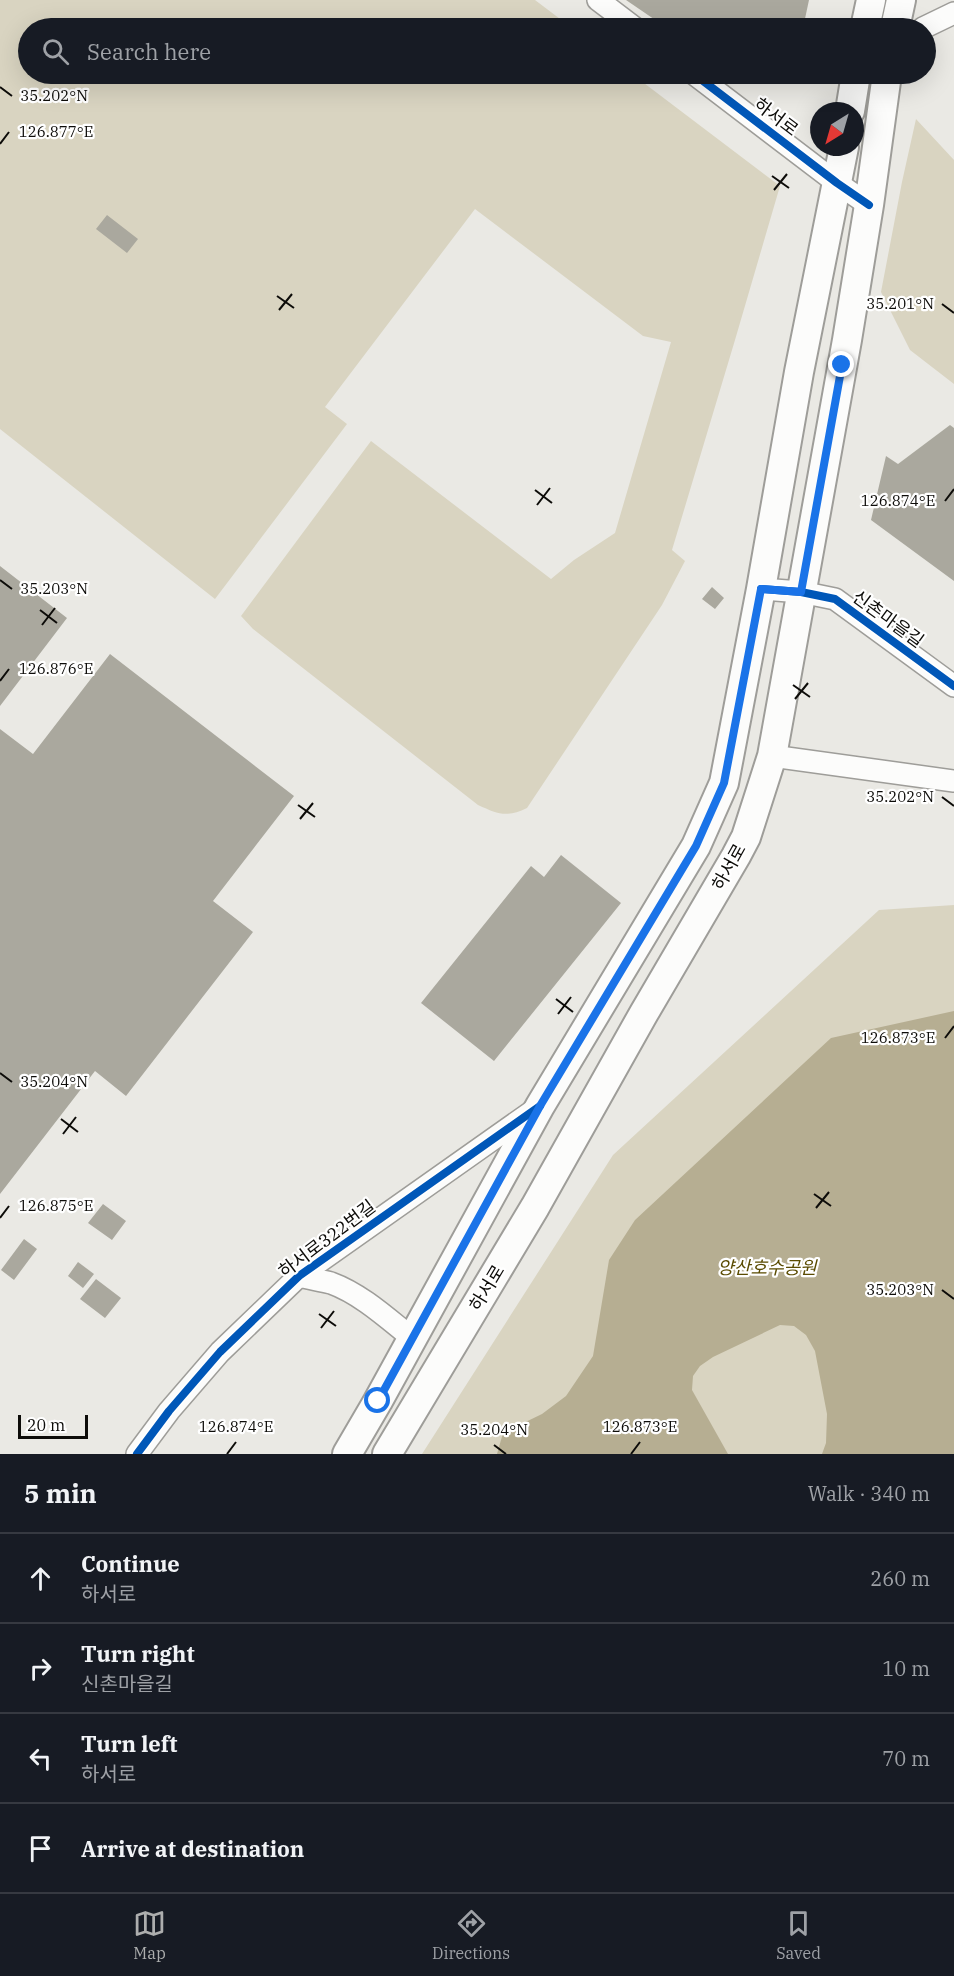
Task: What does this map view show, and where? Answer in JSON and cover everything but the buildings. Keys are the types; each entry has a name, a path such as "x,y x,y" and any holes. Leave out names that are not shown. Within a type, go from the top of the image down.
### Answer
{"main road":[{"path":"867,18 871,0"},
{"path":"897,18 901,0"},
{"path":"851,102 854,84"},
{"name":"하서로","path":"387,1454 535,1207 746,837 772,756 869,205 886,84"},
{"path":"347,1454 540,1106 696,846 724,783 799,372 842,156"}],"street":[{"path":"598,0 622,18"},
{"path":"936,22 954,13"},
{"name":"하서로","path":"707,84 869,205"},
{"name":"신촌마을길","path":"761,589 801,592 835,599 954,686"},
{"path":"772,756 954,781"},
{"name":"하서로322번길","path":"137,1454 169,1411 220,1352 298,1276 540,1106"},
{"name":"하서로322번길","path":"298,1276 330,1283 348,1291 412,1338"}],"green space":[{"path":"0,0 535,0 559,18 18,18 18,84 645,84 780,186 672,550 685,561 662,605 527,808 513,813 502,814 478,805 253,629 241,616 371,441 551,579 574,560 615,533 671,342 643,336 475,209 325,407 347,424 215,599 0,429"},
{"path":"916,119 954,160 954,384 910,350 881,292"},
{"name":"양산호수공원","path":"954,905 954,1454 422,1454 613,1155 879,910"}],"shaded area":[{"name":"양산호수공원","path":"954,1011 954,1454 822,1454 826,1443 827,1414 815,1351 806,1335 794,1326 780,1325 713,1357 700,1366 693,1376 692,1390 728,1454 497,1454 503,1433 542,1414 566,1396 593,1356 609,1260 635,1220 831,1038"}],"cycle path":[{"path":"707,84 869,205"},
{"path":"761,589 801,592 835,599 954,686"},
{"path":"137,1454 169,1411 220,1352 299,1276 540,1106"}],"route":[{"path":"378,1401 540,1106 696,846 710,818 724,783 761,589 801,592 842,365"}]}
